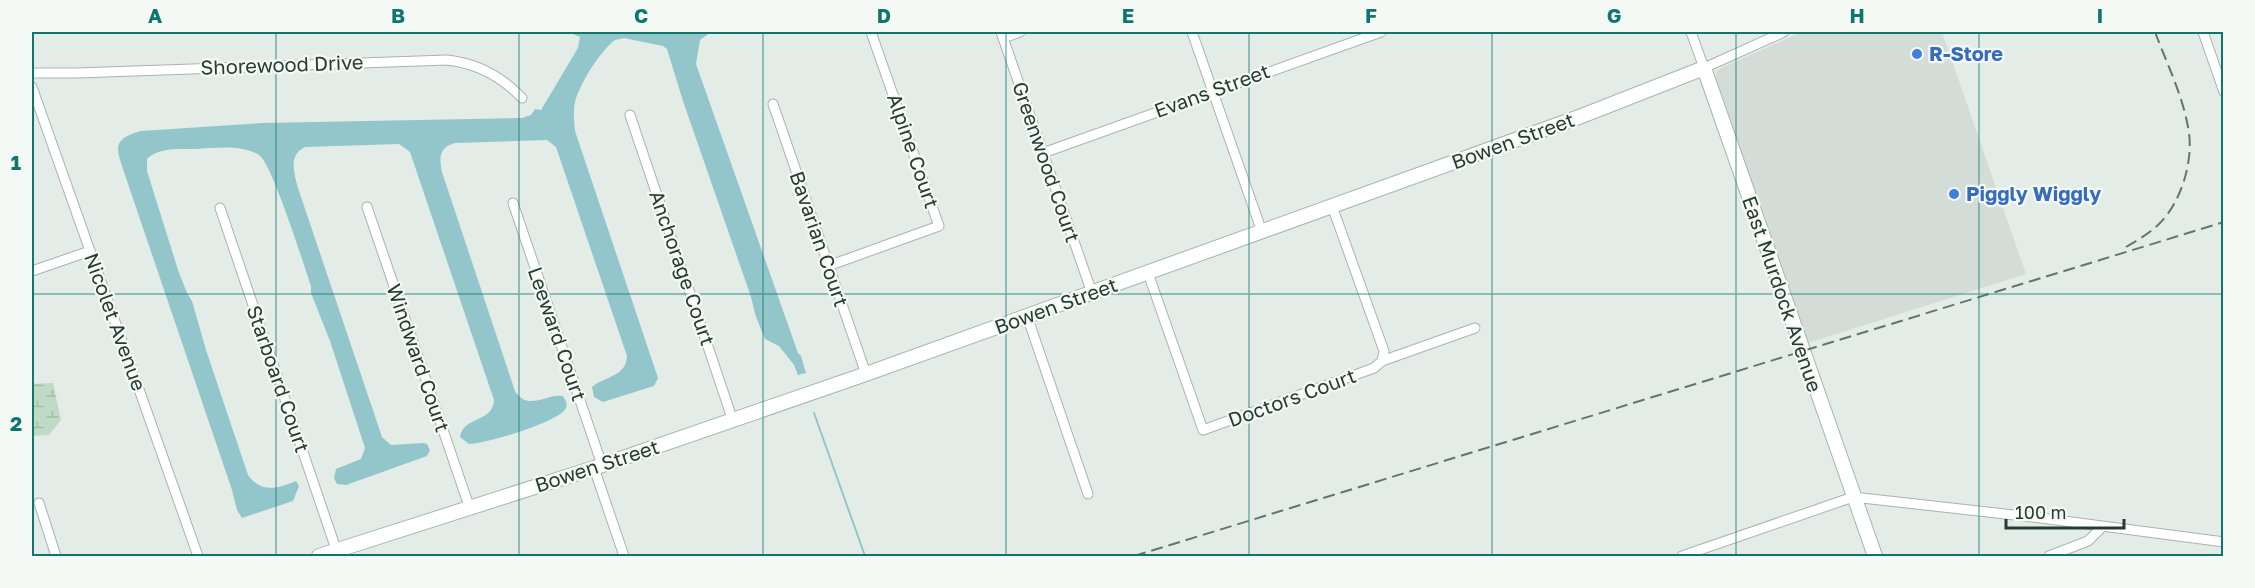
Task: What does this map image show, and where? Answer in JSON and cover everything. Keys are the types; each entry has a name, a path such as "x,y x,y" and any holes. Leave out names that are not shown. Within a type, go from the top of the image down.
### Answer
{"main road":[{"name":"Bowen Street","path":"319,556 338,554 734,421 1579,117 1704,68"},
{"name":"East Murdock Avenue","path":"1704,68 1875,556"}],"street":[{"name":"Alpine Court","path":"828,266 939,226 871,32"},
{"path":"1002,35 1020,32"},
{"path":"1192,32 1262,232"},
{"name":"Evans Street","path":"1043,153 1382,32"},
{"name":"East Murdock Avenue","path":"1691,32 1704,68"},
{"name":"Bowen Street","path":"1704,68 1784,32"},
{"path":"2203,32 2223,92"},
{"name":"Greenwood Court","path":"1002,35 1092,293"},
{"name":"Shorewood Drive","path":"32,73 447,60 464,63 490,74 511,87 522,98"},
{"name":"Nicolet Avenue","path":"32,87 198,556"},
{"name":"Bavarian Court","path":"773,104 866,374"},
{"name":"Anchorage Court","path":"630,115 734,421"},
{"name":"Leeward Court","path":"513,203 598,466 624,556"},
{"path":"1332,206 1384,351 1382,361"},
{"name":"Windward Court","path":"367,207 470,508"},
{"name":"Starboard Court","path":"220,208 338,554"},
{"path":"32,271 90,252"},
{"name":"Doctors Court","path":"1148,273 1203,430 1374,368 1382,361"},
{"path":"1027,316 1088,494"},
{"path":"1382,361 1475,328"},
{"path":"1682,556 1853,497 2041,518 2223,542"},
{"path":"39,503 56,556"},
{"path":"2051,556 2088,541 2102,527"}],"shaded area":[{"path":"1802,32 1942,32 2026,274 1808,343 1716,78 1716,72 1721,68"}],"green space":[{"path":"53,383 61,420 49,435 32,436 32,384"}],"water":[{"path":"568,32 711,32 700,40 696,64 806,373 798,375 794,365 779,346 765,339 667,49 663,46 624,38 615,40 603,52 585,78 577,95 574,113 575,131 658,378 654,386 603,402 594,397 592,387 619,372 626,363 627,356 556,147 547,140 455,143 446,147 441,154 442,172 515,391 526,400 563,396 566,403 566,408 561,414 551,420 505,436 469,444 460,437 466,426 489,413 494,400 410,152 399,144 305,147 296,155 294,165 298,188 382,437 391,445 423,443 427,444 430,450 427,456 346,485 337,484 334,478 336,469 361,459 365,448 287,216 265,162 259,155 237,148 177,149 157,152 147,159 147,171 248,475 258,485 264,487 282,486 296,481 299,486 293,501 242,518 237,510 126,178 119,154 120,143 131,134 141,131 263,123 522,118 531,115 535,109 541,110 578,48 580,37"}],"waterway":[{"path":"814,413 865,556"}],"railway":[{"path":"2126,247 2160,223 2174,204 2184,181 2189,156 2187,120 2175,81 2155,32"},
{"path":"1134,556 2224,222"}],"place":[{"name":"R-Store","path":"1917,54"},
{"name":"Piggly Wiggly","path":"1954,194"}]}
